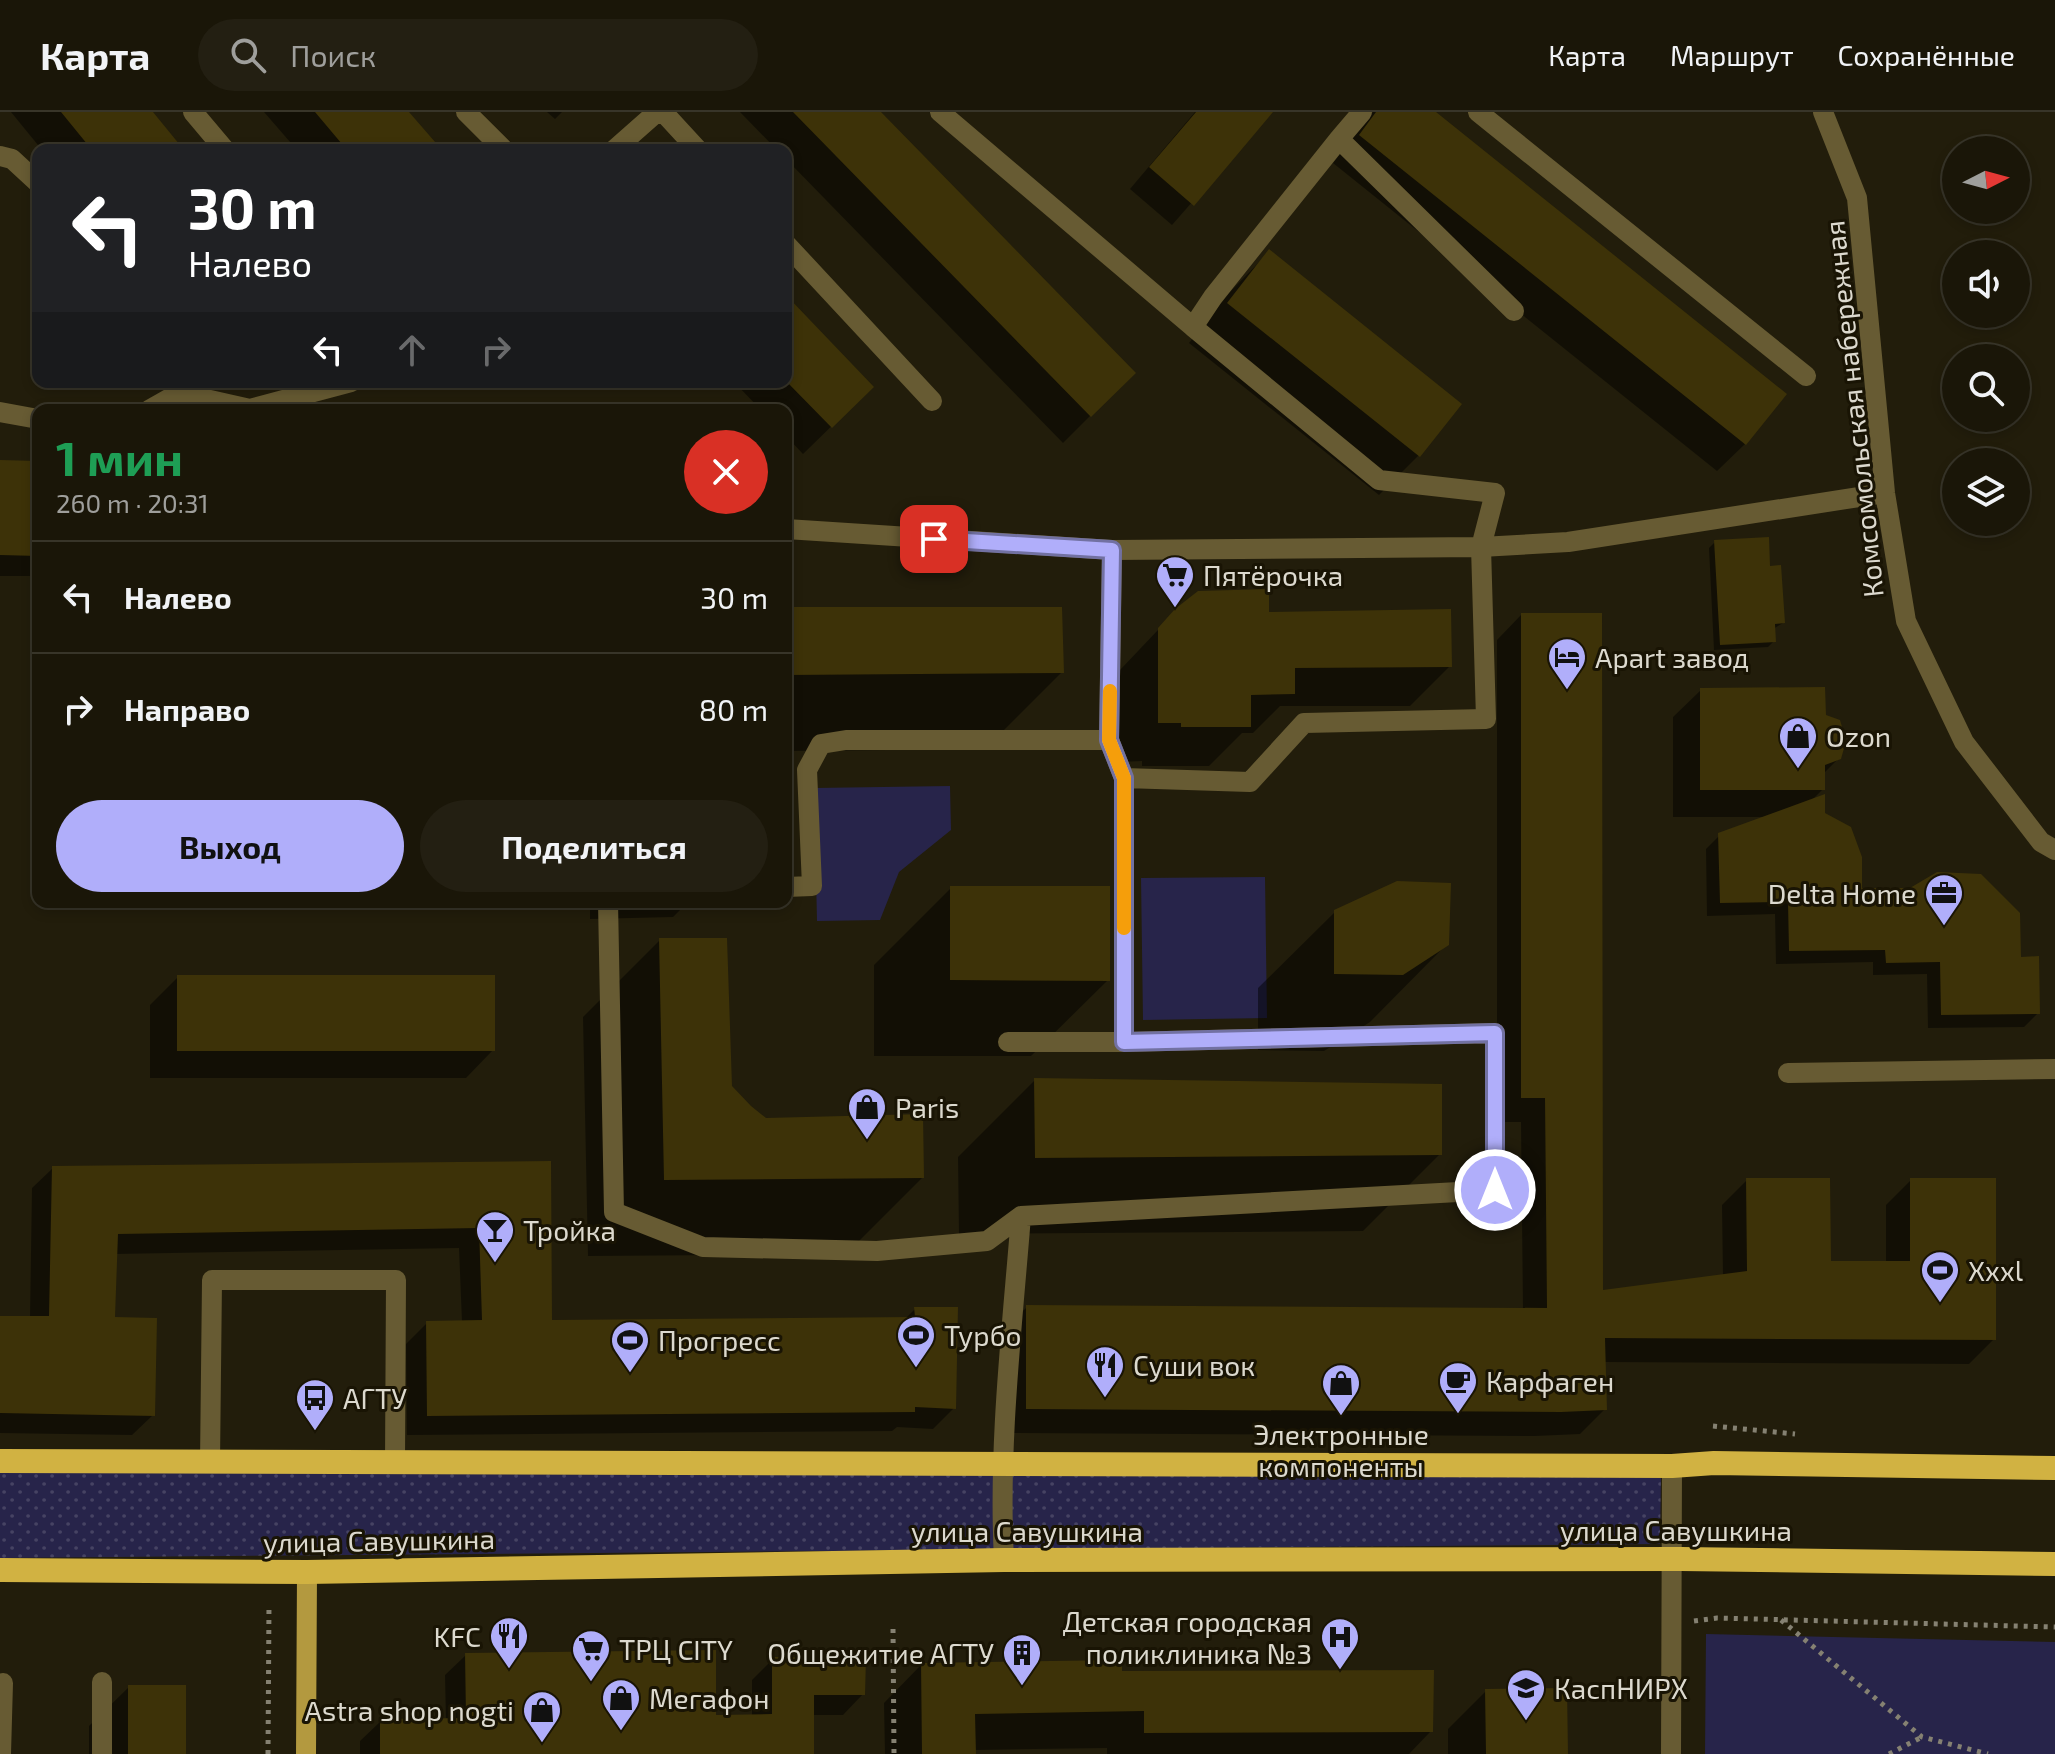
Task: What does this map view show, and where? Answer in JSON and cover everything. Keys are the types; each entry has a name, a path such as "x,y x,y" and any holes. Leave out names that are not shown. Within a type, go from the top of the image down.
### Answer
{"highway":[{"path":"0,1461 1672,1466 1714,1463 2055,1468"},
{"name":"улица Савушкина","path":"0,1570 307,1572 1004,1560 1670,1559 2055,1564"}],"main road":[{"path":"306,1754 307,1572"}],"street":[{"path":"193,112 220,144"},
{"path":"466,112 498,144"},
{"path":"621,144 660,112 692,144"},
{"path":"940,112 1379,480 1495,493 1481,547 1486,719 1304,723 1250,782 1124,778"},
{"path":"1193,327 1213,297 1362,112"},
{"path":"1478,112 1806,376"},
{"name":"Комсомольская набережная","path":"1823,112 1857,198 1885,493 1906,621 1964,742 2041,842 2055,850"},
{"path":"1339,139 1514,311"},
{"path":"0,156 12,159 32,177"},
{"path":"792,250 932,401"},
{"path":"269,404 329,388"},
{"path":"160,404 179,393 228,404"},
{"path":"0,412 32,418"},
{"path":"792,529 1112,550 1481,547 1568,542 1885,493"},
{"path":"1112,550 1109,740 1124,778 1124,1042"},
{"path":"792,887 812,886 807,770 821,744 846,740 1109,740"},
{"path":"608,908 614,1212 703,1247 877,1251 987,1241 1021,1216 1495,1190 1495,1033 1008,1042"},
{"path":"1788,1073 2055,1069"},
{"path":"1004,1560 1004,1464 1021,1216"},
{"path":"210,1462 212,1280 396,1280 395,1462"},
{"path":"1671,1754 1672,1466"},
{"path":"102,1682 102,1754"},
{"path":"1,1754 3,1683"}],"path":[{"path":"268,1754 269,1604"},
{"path":"1694,1621 1717,1618 2055,1627"},
{"path":"1780,1620 1922,1737 1988,1754"},
{"path":"893,1629 894,1754"},
{"path":"1889,1754 1922,1737"}],"shaded area":[{"path":"950,786 951,830 899,872 880,920 817,921 814,788"},
{"path":"1265,877 1267,1018 1143,1020 1141,878"},
{"path":"0,1464 1661,1476 1660,1544 0,1558"},
{"path":"1706,1634 2055,1642 2055,1754 1705,1754"}],"building":[{"path":"61,112 153,112 179,144 87,144"},
{"path":"315,112 409,112 437,144 342,144"},
{"path":"793,112 881,112 1136,373 1091,417"},
{"path":"1196,112 1273,112 1194,206 1149,167"},
{"path":"1376,112 1436,112 1787,394 1746,445 1359,135"},
{"path":"1269,249 1462,404 1420,457 1227,303"},
{"path":"792,301 874,387 832,428 792,387"},
{"path":"0,460 32,461 32,556 0,555"},
{"path":"1769,537 1770,566 1781,565 1785,623 1775,624 1776,642 1720,645 1714,540"},
{"path":"1269,589 1269,612 1451,609 1452,667 1295,668 1295,694 1251,695 1251,727 1181,727 1181,723 1158,723 1158,628 1175,609 1198,591"},
{"path":"792,607 1062,607 1064,673 792,675"},
{"path":"1521,613 1602,613 1603,1290 1747,1271 1746,1178 1830,1178 1831,1261 1910,1261 1910,1178 1996,1178 1996,1340 1605,1338 1607,1410 1026,1409 1026,1305 1547,1308 1545,1098 1521,1098"},
{"path":"1825,687 1826,715 1840,720 1846,741 1841,759 1825,765 1825,790 1700,790 1700,688"},
{"path":"1825,794 1825,813 1851,827 1862,857 1862,888 1910,888 1937,872 1981,874 2020,913 2021,957 2039,956 2040,1014 1941,1015 1940,962 1886,963 1885,950 1789,951 1788,902 1720,903 1718,833"},
{"path":"1397,881 1451,883 1449,945 1403,975 1334,974 1334,910"},
{"path":"950,886 1110,886 1110,981 950,980"},
{"path":"659,938 727,938 732,1086 751,1106 766,1118 923,1114 924,1178 664,1180"},
{"path":"177,975 495,975 495,1051 177,1051"},
{"path":"1034,1078 1442,1084 1442,1155 1035,1158"},
{"path":"551,1161 552,1320 915,1317 914,1307 958,1307 956,1409 915,1407 915,1412 427,1416 426,1321 482,1320 479,1228 118,1234 115,1317 157,1318 155,1416 0,1413 0,1316 49,1316 52,1166"},
{"name":"ТРЦ CITY","path":"716,1650 716,1715 772,1714 772,1657 866,1658 865,1695 814,1695 814,1754 380,1754 380,1719 466,1718 465,1653"},
{"path":"1122,1660 1122,1671 1434,1670 1433,1732 1144,1733 1144,1711 975,1714 976,1754 922,1754 921,1663"},
{"path":"128,1685 186,1685 186,1754 128,1754"},
{"name":"КаспНИРХ","path":"1567,1688 1568,1754 1486,1754 1485,1689"}],"slow traffic":[{"path":"1110,691 1109,740 1124,778 1124,928"}],"place":[{"name":"Пятёрочка","path":"1175,609"},
{"name":"Apart завод","path":"1567,691"},
{"name":"Ozon","path":"1798,770"},
{"name":"Delta Home","path":"1944,927"},
{"name":"Paris","path":"867,1141"},
{"name":"Тройка","path":"495,1264"},
{"name":"Xxxl","path":"1940,1304"},
{"name":"Турбо","path":"916,1369"},
{"name":"Прогресс","path":"630,1374"},
{"name":"Суши вок","path":"1105,1399"},
{"name":"Карфаген","path":"1458,1415"},
{"name":"Электронные компоненты","path":"1341,1417"},
{"name":"АГТУ","path":"315,1432"},
{"name":"KFC","path":"509,1670"},
{"name":"Детская городская поликлиника №3","path":"1340,1671"},
{"name":"ТРЦ CITY","path":"591,1683"},
{"name":"Общежитие АГТУ","path":"1022,1687"},
{"name":"КаспНИРХ","path":"1526,1722"},
{"name":"Мегафон","path":"621,1732"},
{"name":"Astra shop nogti","path":"542,1744"}],"route":[{"path":"934,539 1112,550 1109,740 1124,778 1124,1042 1495,1033 1495,1190"}]}
